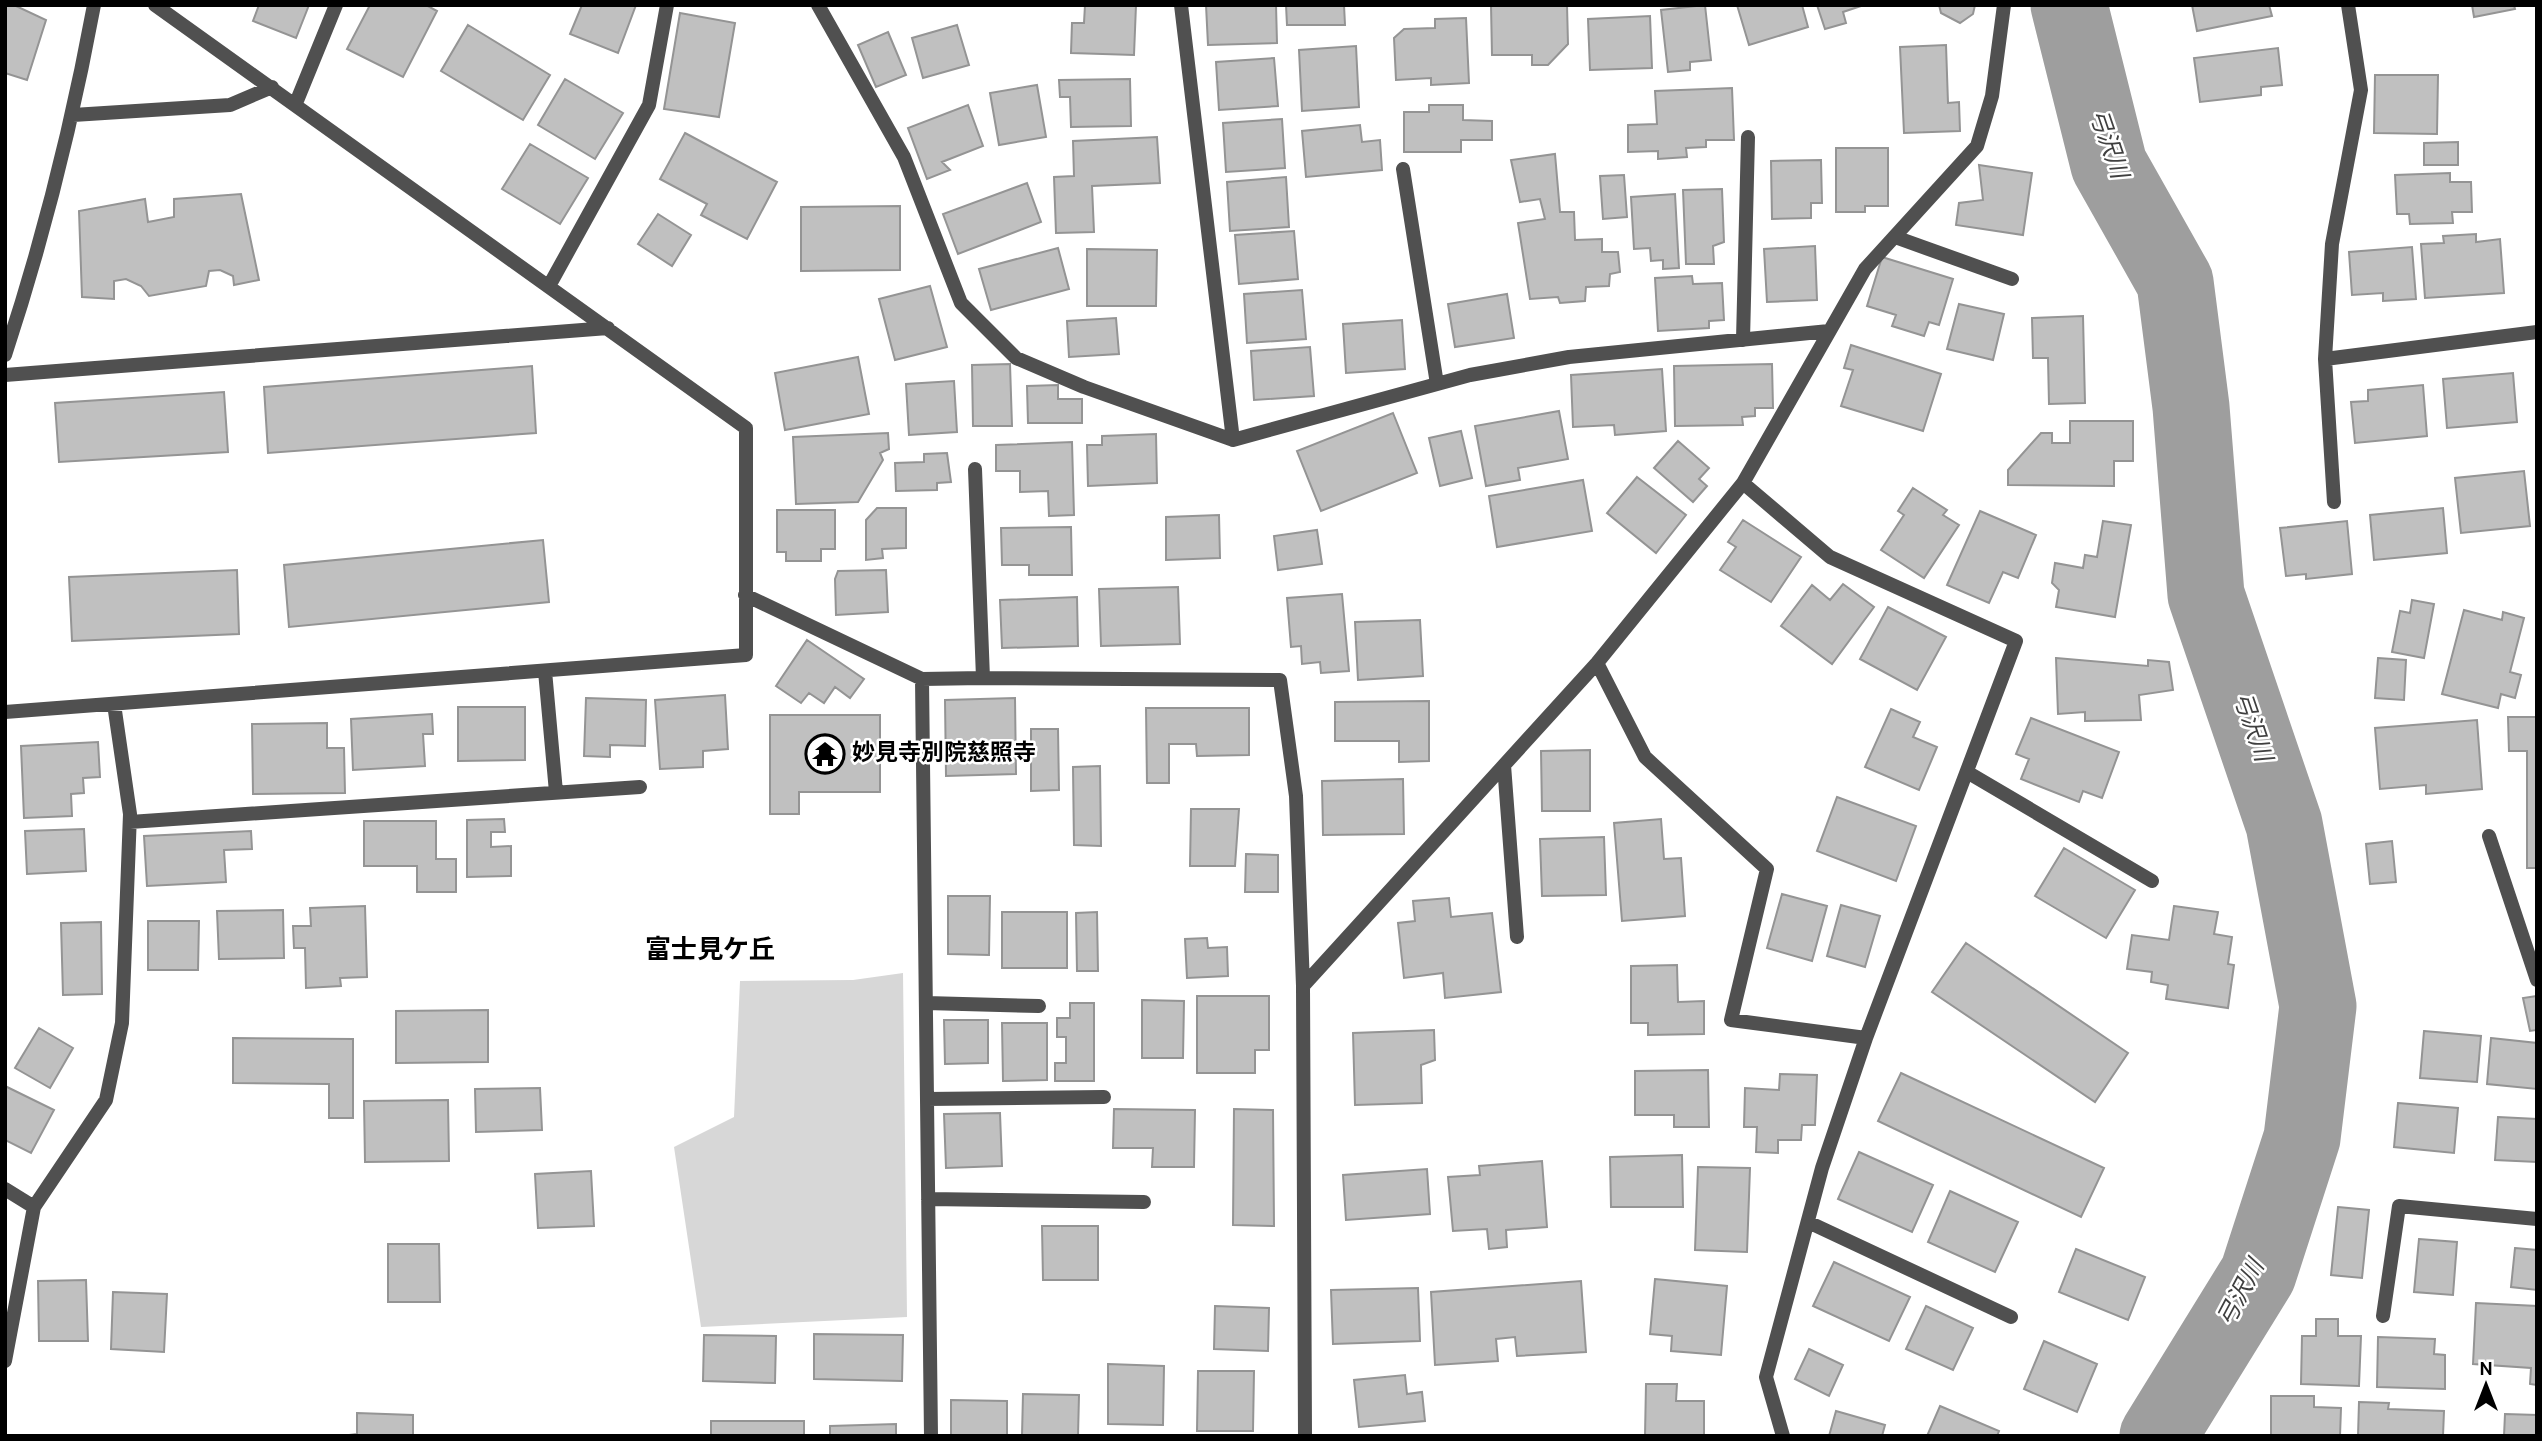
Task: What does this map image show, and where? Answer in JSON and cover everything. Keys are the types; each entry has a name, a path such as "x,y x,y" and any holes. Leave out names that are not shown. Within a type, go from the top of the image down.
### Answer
{"street":[{"path":"5,355 26,292 74,115 94,5"},
{"path":"5,712 746,655 747,428 296,103 155,5"},
{"path":"296,103 335,5"},
{"path":"549,286 649,105 667,5"},
{"path":"818,5 904,157 961,303 1016,358 1084,387 1233,440 1470,375 1569,357 1829,331"},
{"path":"1181,5 1233,440"},
{"path":"1303,986 1597,663 1743,483 1866,269 1977,146 1993,96 2004,5"},
{"path":"2334,502 2325,359 2332,244 2361,90 2348,5"},
{"path":"74,115 230,105 272,88"},
{"path":"1743,340 1748,137"},
{"path":"1403,169 1437,384"},
{"path":"1895,237 2012,279"},
{"path":"5,375 608,328"},
{"path":"2325,359 2537,332"},
{"path":"975,469 983,678"},
{"path":"1743,483 1830,557 2016,641 1866,1038 1822,1168 1766,1377 1783,1436"},
{"path":"745,595 922,679 1280,680 1296,796 1303,986 1305,1436"},
{"path":"1597,663 1645,757 1767,869 1731,1020 1866,1038"},
{"path":"545,671 556,792"},
{"path":"922,679 931,1436"},
{"path":"5,1361 34,1207 106,1100 122,1023 130,822 114,704"},
{"path":"1504,765 1517,937"},
{"path":"1967,772 2152,881"},
{"path":"130,822 640,786"},
{"path":"2489,836 2537,980"},
{"path":"926,1003 1039,1006"},
{"path":"927,1099 1104,1097"},
{"path":"5,1189 34,1207"},
{"path":"928,1199 1144,1202"},
{"path":"2383,1316 2399,1206 2537,1219"},
{"path":"1808,1222 2011,1317"}],"shaded area":[{"path":"903,973 907,1317 701,1327 674,1147 734,1117 740,981 853,980"}],"building":[{"path":"5,5 14,5 46,20 27,80 5,73"},
{"path":"259,5 309,5 296,38 253,21"},
{"path":"370,5 426,5 437,11 403,77 347,49"},
{"path":"582,5 636,5 618,53 570,34"},
{"path":"1085,5 1136,5 1134,55 1071,53 1072,23 1084,23"},
{"path":"1206,5 1276,5 1277,43 1208,45"},
{"path":"1286,5 1344,5 1345,25 1287,25"},
{"path":"1491,5 1567,5 1568,44 1548,65 1532,65 1532,55 1492,55"},
{"path":"1705,5 1711,60 1690,62 1690,70 1668,72 1661,10"},
{"path":"1737,5 1802,5 1808,27 1749,45"},
{"path":"1817,5 1864,5 1843,12 1846,23 1825,29"},
{"path":"1939,5 1975,5 1973,14 1960,23 1941,13"},
{"path":"2192,5 2269,5 2272,16 2197,31"},
{"path":"2472,5 2514,5 2515,9 2474,17"},
{"path":"680,13 735,23 719,117 664,109"},
{"path":"1650,16 1652,68 1590,70 1588,19"},
{"path":"1466,18 1469,83 1431,85 1431,78 1396,80 1394,38 1404,29 1435,28 1435,19"},
{"path":"468,25 550,75 523,120 441,71"},
{"path":"957,25 969,65 923,78 912,38"},
{"path":"888,32 906,75 876,87 858,45"},
{"path":"1946,45 1948,103 1959,102 1960,131 1904,133 1900,47"},
{"path":"1356,46 1359,107 1302,111 1299,50"},
{"path":"2278,48 2282,85 2261,87 2261,95 2200,102 2194,58"},
{"path":"1274,58 1278,106 1219,110 1216,62"},
{"path":"2375,75 2438,75 2437,134 2374,133"},
{"path":"565,79 623,113 595,159 538,125"},
{"path":"1130,79 1131,126 1071,127 1070,97 1060,97 1059,80"},
{"path":"1037,85 1046,137 999,145 990,93"},
{"path":"1732,88 1734,140 1706,140 1706,147 1686,148 1687,157 1658,159 1658,151 1628,152 1628,125 1657,124 1655,91"},
{"path":"968,105 983,146 942,162 950,170 927,179 908,128"},
{"path":"1429,105 1463,105 1463,120 1492,121 1492,140 1461,140 1461,152 1404,152 1404,112 1429,112"},
{"path":"1282,119 1285,168 1226,172 1223,123"},
{"path":"1360,125 1362,142 1380,140 1382,170 1306,177 1302,131"},
{"path":"685,133 777,182 747,239 701,215 707,204 660,179"},
{"path":"1157,137 1160,183 1092,186 1094,232 1056,233 1054,177 1074,176 1073,141"},
{"path":"2458,142 2458,165 2424,165 2424,143"},
{"path":"530,144 588,178 560,224 502,189"},
{"path":"1836,148 1888,148 1888,206 1865,206 1865,212 1836,212"},
{"path":"1555,154 1560,212 1574,212 1575,240 1602,239 1602,252 1618,252 1620,272 1610,274 1609,286 1586,287 1585,301 1560,303 1558,297 1530,299 1518,223 1545,219 1540,199 1520,202 1511,160"},
{"path":"1821,160 1822,203 1811,203 1811,218 1772,219 1771,161"},
{"path":"1979,165 2032,173 2023,235 1956,225 1959,203 1983,200"},
{"path":"2450,173 2450,182 2471,182 2472,212 2452,212 2453,223 2410,224 2409,214 2397,214 2395,175"},
{"path":"1624,175 1627,217 1603,219 1600,176"},
{"path":"1286,177 1289,227 1230,231 1227,182"},
{"path":"1027,183 1041,222 958,254 943,214"},
{"path":"1722,189 1724,242 1713,246 1714,264 1686,264 1683,190"},
{"path":"241,194 259,280 234,285 233,276 220,270 209,271 206,286 149,296 141,286 126,279 114,281 114,299 82,297 79,211 145,199 148,222 174,217 174,199"},
{"path":"1675,194 1679,268 1663,269 1663,260 1651,261 1650,248 1634,249 1631,197"},
{"path":"900,206 900,270 801,271 801,207"},
{"path":"658,214 691,235 672,266 638,244"},
{"path":"1294,231 1298,279 1239,284 1235,235"},
{"path":"2476,234 2476,242 2500,239 2504,293 2425,298 2421,244 2444,243 2443,236"},
{"path":"1815,246 1817,300 1767,302 1764,249"},
{"path":"2412,247 2416,299 2383,301 2383,293 2352,295 2349,252"},
{"path":"1058,248 1069,289 991,310 979,269"},
{"path":"1087,249 1157,250 1156,306 1087,306"},
{"path":"1882,257 1953,279 1939,325 1929,322 1924,336 1892,326 1896,315 1867,306"},
{"path":"1692,276 1693,284 1722,283 1724,320 1709,321 1709,328 1658,331 1655,278"},
{"path":"930,286 947,347 895,360 879,299"},
{"path":"1302,290 1306,339 1247,343 1244,294"},
{"path":"1507,294 1514,338 1455,347 1448,304"},
{"path":"1959,304 2004,314 1993,360 1947,349"},
{"path":"2083,316 2085,403 2049,404 2048,358 2033,358 2032,318"},
{"path":"1116,318 1119,354 1069,357 1067,321"},
{"path":"1402,320 1405,369 1346,373 1343,324"},
{"path":"1851,345 1941,374 1923,431 1841,406 1853,370 1844,368"},
{"path":"1310,347 1314,396 1254,400 1251,351"},
{"path":"858,357 869,414 785,430 775,373"},
{"path":"1010,364 1012,426 973,426 972,365"},
{"path":"1772,364 1773,408 1755,408 1755,416 1742,417 1743,425 1675,426 1674,366"},
{"path":"532,366 536,433 268,453 264,387"},
{"path":"1662,369 1666,431 1615,435 1614,425 1573,427 1571,375"},
{"path":"2513,373 2517,422 2447,428 2443,379"},
{"path":"954,381 957,432 909,435 906,384"},
{"path":"1058,385 1058,399 1082,399 1082,423 1028,423 1027,386"},
{"path":"2423,385 2427,436 2355,443 2351,402 2368,401 2368,390"},
{"path":"224,392 228,452 59,462 55,403"},
{"path":"1559,411 1568,459 1518,468 1520,480 1486,486 1475,426"},
{"path":"1393,413 1417,473 1321,511 1297,451"},
{"path":"2070,421 2133,421 2133,461 2114,461 2114,486 2008,485 2008,470 2041,433 2052,433 2052,443 2070,443"},
{"path":"1461,431 1472,478 1440,486 1429,438"},
{"path":"888,433 889,449 880,453 883,460 858,502 796,504 793,437"},
{"path":"1156,434 1157,483 1088,486 1087,445 1102,445 1102,436"},
{"path":"1678,441 1709,468 1699,479 1707,486 1693,502 1654,468"},
{"path":"1072,442 1074,515 1049,516 1048,491 1020,492 1020,471 996,471 996,445"},
{"path":"947,453 951,482 937,483 937,490 896,491 895,463 924,462 924,454"},
{"path":"2524,471 2530,526 2461,533 2455,478"},
{"path":"1637,477 1686,515 1656,553 1607,513"},
{"path":"1583,480 1592,531 1497,547 1489,496"},
{"path":"1913,488 1947,510 1943,515 1959,525 1924,578 1881,550 1904,515 1898,511"},
{"path":"877,508 906,508 906,548 882,549 883,558 866,560 866,520"},
{"path":"2443,508 2447,553 2374,560 2370,515"},
{"path":"777,510 835,510 835,549 821,549 821,561 786,561 786,552 777,552"},
{"path":"1980,511 2036,535 2018,578 2003,572 1989,603 1947,585"},
{"path":"1219,515 1220,558 1166,560 1166,517"},
{"path":"1743,520 1801,557 1771,602 1720,570 1736,547 1728,542"},
{"path":"2103,521 2131,525 2115,617 2056,607 2059,590 2052,583 2055,563 2083,568 2085,555 2097,557"},
{"path":"2347,521 2352,574 2306,579 2306,574 2286,576 2280,528"},
{"path":"1071,527 1072,575 1029,575 1029,565 1002,565 1001,528"},
{"path":"1317,530 1322,564 1278,570 1274,536"},
{"path":"543,540 549,602 289,627 284,565"},
{"path":"237,570 239,634 72,641 69,577"},
{"path":"886,570 888,612 836,615 835,579 838,571"},
{"path":"1843,584 1874,607 1832,664 1781,626 1812,585 1830,600"},
{"path":"1178,587 1180,644 1101,646 1099,589"},
{"path":"1342,594 1349,671 1321,673 1320,662 1302,664 1301,646 1291,647 1287,598"},
{"path":"1077,597 1078,646 1002,648 1000,600"},
{"path":"2412,600 2434,604 2424,658 2392,652 2400,611 2410,613"},
{"path":"1888,607 1946,637 1917,690 1860,659"},
{"path":"2464,610 2502,620 2503,612 2524,618 2510,672 2521,675 2515,698 2501,694 2498,708 2442,694"},
{"path":"1420,620 1423,676 1358,680 1355,622"},
{"path":"807,640 864,679 850,698 835,687 824,703 809,693 801,703 776,686"},
{"path":"2056,658 2148,666 2148,660 2169,662 2173,690 2139,695 2141,720 2085,721 2085,712 2058,714"},
{"path":"2378,658 2406,660 2404,700 2375,698"},
{"path":"725,695 728,749 703,751 703,767 660,769 655,700"},
{"path":"586,698 646,700 645,746 610,745 610,757 584,756"},
{"path":"1015,698 1016,774 946,776 945,700"},
{"path":"1429,701 1429,761 1399,762 1399,741 1335,741 1335,702"},
{"path":"458,707 525,707 525,760 458,761"},
{"path":"1146,708 1249,708 1249,755 1197,756 1196,744 1169,744 1169,783 1147,783"},
{"path":"1891,709 1920,722 1913,737 1937,747 1919,790 1865,767"},
{"path":"432,714 433,734 423,734 425,766 353,770 351,719"},
{"name":"妙見寺別院慈照寺","path":"770,715 880,715 880,792 799,792 799,814 770,814"},
{"path":"2508,717 2537,717 2537,868 2527,868 2527,751 2509,751"},
{"path":"2031,718 2119,752 2102,798 2083,791 2079,802 2021,779 2029,759 2016,754"},
{"path":"2477,720 2482,789 2426,794 2426,785 2380,789 2375,728"},
{"path":"327,723 327,748 344,748 345,793 253,794 252,724"},
{"path":"1031,729 1058,729 1059,790 1031,791"},
{"path":"98,742 100,777 83,778 84,793 71,794 72,816 24,818 21,746"},
{"path":"1590,750 1590,811 1542,811 1541,751"},
{"path":"1100,766 1101,846 1074,845 1073,767"},
{"path":"1403,779 1404,834 1323,835 1322,781"},
{"path":"1837,797 1916,826 1896,881 1817,851"},
{"path":"1191,809 1239,809 1235,866 1190,866"},
{"path":"504,819 505,832 491,832 491,847 511,846 511,876 467,877 467,820"},
{"path":"1661,819 1664,859 1681,858 1685,916 1622,921 1614,823"},
{"path":"364,821 436,821 436,859 456,859 456,892 417,892 417,866 364,866"},
{"path":"84,829 86,871 27,874 25,831"},
{"path":"251,831 252,849 224,850 226,882 147,886 144,836"},
{"path":"1604,837 1606,895 1542,896 1540,839"},
{"path":"2392,841 2396,882 2370,884 2366,844"},
{"path":"2064,848 2135,890 2106,938 2035,896"},
{"path":"1246,854 1278,855 1278,892 1245,892"},
{"path":"1782,894 1827,906 1812,961 1767,948"},
{"path":"948,896 990,896 989,955 948,954"},
{"path":"1449,898 1451,917 1492,913 1501,992 1445,998 1443,973 1404,978 1398,923 1415,921 1413,901"},
{"path":"1841,905 1880,916 1865,967 1827,956"},
{"path":"365,906 367,977 340,978 341,986 306,988 305,948 294,948 293,926 311,926 310,908"},
{"path":"2174,906 2218,912 2214,934 2232,937 2228,964 2234,965 2228,1008 2166,999 2168,985 2151,982 2152,972 2127,969 2132,935 2169,940"},
{"path":"283,910 284,958 219,959 217,911"},
{"path":"1002,912 1067,912 1067,968 1002,968"},
{"path":"1097,912 1098,971 1077,971 1076,913"},
{"path":"148,921 199,921 198,970 148,970"},
{"path":"101,922 102,994 63,995 61,923"},
{"path":"1207,938 1208,948 1227,947 1228,976 1187,978 1185,939"},
{"path":"1966,943 2128,1053 2095,1102 1932,992"},
{"path":"1677,965 1678,1002 1704,1001 1704,1034 1648,1035 1648,1023 1631,1023 1631,966"},
{"path":"1197,996 1269,996 1269,1050 1255,1050 1255,1073 1197,1073"},
{"path":"2537,996 2537,1030 2530,1031 2523,998"},
{"path":"1142,1000 1184,1001 1183,1058 1142,1058"},
{"path":"1070,1003 1094,1003 1094,1081 1055,1081 1055,1063 1066,1063 1066,1037 1057,1037 1057,1018 1070,1018"},
{"path":"488,1010 488,1062 396,1063 396,1011"},
{"path":"944,1020 988,1020 988,1063 945,1064"},
{"path":"1002,1023 1047,1023 1047,1080 1003,1081"},
{"path":"39,1028 73,1048 50,1088 15,1068"},
{"path":"1434,1030 1435,1060 1421,1065 1422,1103 1355,1105 1353,1033"},
{"path":"2424,1031 2481,1036 2477,1082 2420,1078"},
{"path":"233,1038 353,1039 353,1118 329,1118 329,1084 233,1083"},
{"path":"2491,1038 2537,1043 2537,1089 2487,1084"},
{"path":"1708,1070 1709,1127 1674,1127 1674,1115 1635,1115 1635,1071"},
{"path":"1901,1073 2104,1168 2081,1217 1878,1121"},
{"path":"1780,1074 1817,1075 1815,1125 1802,1125 1801,1140 1778,1140 1778,1153 1756,1152 1757,1127 1744,1127 1745,1088 1779,1090"},
{"path":"5,1086 54,1110 31,1153 5,1140"},
{"path":"540,1088 542,1130 476,1132 475,1089"},
{"path":"448,1100 449,1161 365,1162 364,1101"},
{"path":"2398,1103 2458,1108 2454,1153 2394,1147"},
{"path":"1114,1109 1195,1110 1194,1167 1152,1167 1153,1148 1113,1148"},
{"path":"1234,1109 1273,1110 1274,1226 1233,1225"},
{"path":"1000,1113 1002,1166 946,1168 944,1114"},
{"path":"2498,1117 2537,1119 2537,1162 2495,1160"},
{"path":"1859,1152 1933,1185 1912,1232 1838,1199"},
{"path":"1682,1155 1683,1207 1611,1207 1610,1157"},
{"path":"1542,1161 1547,1227 1506,1230 1507,1247 1489,1249 1487,1229 1453,1231 1448,1177 1480,1175 1479,1166"},
{"path":"1698,1167 1750,1168 1747,1252 1695,1250"},
{"path":"1427,1169 1430,1214 1346,1220 1343,1175"},
{"path":"591,1171 594,1226 538,1228 535,1174"},
{"path":"1950,1191 2018,1222 1995,1272 1928,1242"},
{"path":"2338,1207 2369,1210 2362,1278 2331,1275"},
{"path":"1042,1226 1098,1226 1098,1280 1043,1280"},
{"path":"2419,1239 2457,1242 2453,1295 2414,1292"},
{"path":"388,1244 439,1244 440,1302 388,1302"},
{"path":"2515,1248 2537,1250 2537,1290 2511,1287"},
{"path":"2076,1249 2145,1277 2128,1320 2059,1292"},
{"path":"1834,1262 1910,1297 1889,1341 1813,1306"},
{"path":"1655,1279 1727,1286 1721,1355 1671,1351 1672,1336 1650,1334"},
{"path":"86,1280 88,1341 39,1341 38,1281"},
{"path":"1581,1281 1586,1352 1517,1356 1515,1337 1496,1339 1498,1361 1435,1365 1431,1292"},
{"path":"1418,1288 1420,1341 1333,1344 1331,1290"},
{"path":"113,1292 167,1294 164,1352 111,1349"},
{"path":"2476,1303 2537,1306 2537,1385 2530,1384 2531,1368 2473,1364"},
{"path":"1215,1306 1269,1308 1268,1351 1214,1349"},
{"path":"1926,1306 1973,1328 1953,1370 1906,1349"},
{"path":"2316,1319 2338,1319 2338,1336 2361,1336 2359,1386 2301,1384 2302,1336 2316,1336"},
{"path":"814,1334 903,1335 902,1381 814,1379"},
{"path":"704,1335 776,1336 775,1383 703,1381"},
{"path":"2378,1337 2435,1339 2434,1354 2445,1355 2445,1389 2377,1387"},
{"path":"2044,1341 2097,1364 2077,1412 2024,1389"},
{"path":"1809,1349 1843,1365 1829,1396 1795,1379"},
{"path":"1108,1364 1164,1366 1163,1425 1108,1424"},
{"path":"1198,1371 1254,1371 1253,1431 1197,1431"},
{"path":"1405,1375 1407,1394 1422,1392 1425,1421 1359,1427 1354,1380"},
{"path":"1646,1384 1677,1384 1676,1401 1704,1401 1704,1436 1645,1436"},
{"path":"1023,1394 1079,1395 1078,1436 1022,1436"},
{"path":"2271,1396 2314,1396 2314,1407 2341,1408 2340,1436 2271,1436"},
{"path":"951,1400 1007,1401 1007,1436 951,1436"},
{"path":"2359,1402 2389,1403 2388,1409 2444,1411 2443,1436 2358,1436"},
{"path":"1940,1406 1999,1431 1997,1436 1927,1436"},
{"path":"1836,1411 1885,1425 1882,1436 1829,1436"},
{"path":"357,1413 413,1415 413,1436 341,1436 357,1434"},
{"path":"2505,1414 2537,1415 2537,1436 2504,1436"},
{"path":"711,1421 804,1421 804,1436 711,1436"},
{"path":"896,1424 896,1436 830,1436 830,1426"}],"waterway":[{"name":"弓沢川","path":"2069,5 2109,165 2175,282 2191,407 2206,595 2284,824 2318,1006 2302,1138 2258,1274 2158,1436"}],"place":[{"name":"妙見寺別院慈照寺","path":"825,754"}],"district":[{"name":"富士見ケ丘","path":"710,951"}]}
